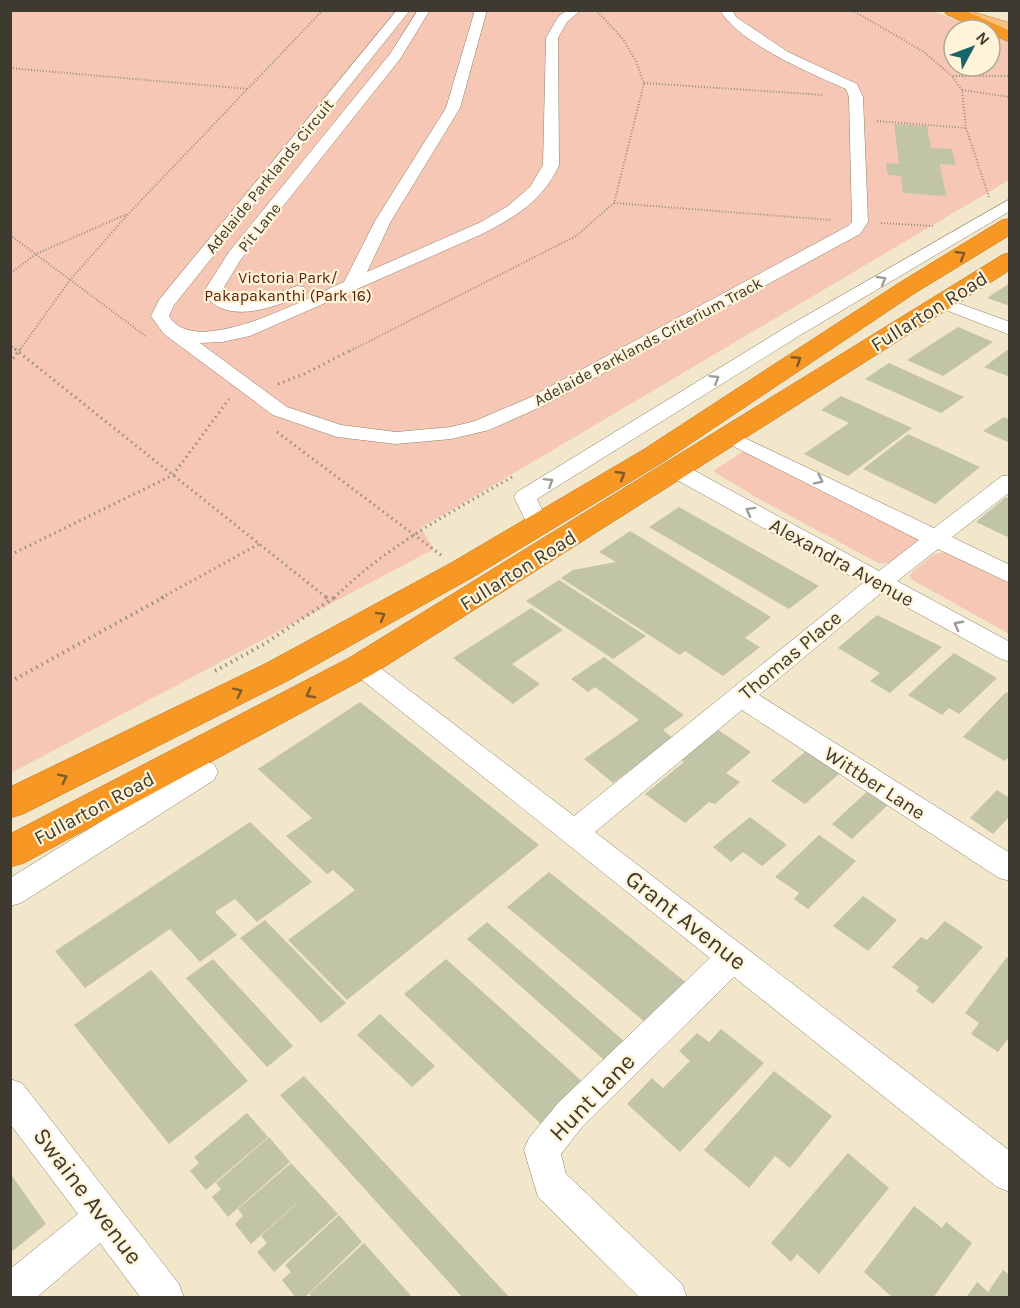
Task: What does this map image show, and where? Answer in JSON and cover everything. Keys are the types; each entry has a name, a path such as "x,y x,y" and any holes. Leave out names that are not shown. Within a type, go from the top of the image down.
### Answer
{"highway":[{"path":"952,11 1010,37"},
{"name":"Fullarton Road","path":"10,804 329,645 462,570 696,427 908,288 1010,225"},
{"name":"Fullarton Road","path":"10,852 362,666 1010,261"},
{"path":"908,288 945,303"},
{"path":"696,427 728,436"},
{"path":"329,645 362,666"}],"main road":[{"path":"952,11 1010,30"}],"street":[{"name":"Adelaide Parklands Circuit","path":"171,330 162,322 160,316 165,304 404,10"},
{"name":"Pit Lane","path":"424,10 395,56 215,285 212,293 218,301 228,305 257,305 354,277 461,238 490,224 520,205 546,177 550,165 552,38 562,20 575,10"},
{"path":"171,330 200,337 232,335 354,277 383,221 453,108 481,10"},
{"path":"726,10 731,19 783,55 852,87 856,97 860,222"},
{"path":"538,525 525,497 795,330 1010,204"},
{"name":"Adelaide Parklands Criterium Track","path":"171,330 280,411 311,424 367,436 408,437 451,433 482,426 536,402 854,230 860,222"},
{"path":"945,303 1010,329"},
{"path":"728,436 1010,575"},
{"name":"Alexandra Avenue","path":"676,470 1010,653"},
{"name":"Thomas Place","path":"574,832 879,582 1010,481"},
{"name":"Grant Avenue","path":"362,666 1010,1174"},
{"name":"Wittber Lane","path":"740,696 1010,869"},
{"name":"Fullarton Road","path":"10,894 204,772"},
{"name":"Hunt Lane","path":"668,1298 551,1184 542,1150 570,1115 733,957"},
{"name":"Swaine Avenue","path":"10,1095 165,1298"},
{"path":"10,1293 104,1217"}],"path":[{"path":"10,363 70,280 130,212 323,10"},
{"path":"852,10 924,52 942,67"},
{"path":"10,68 248,89"},
{"path":"953,78 962,90 966,128 989,198"},
{"path":"644,83 856,97"},
{"path":"962,90 1010,97"},
{"path":"856,119 966,128"},
{"path":"614,203 860,222"},
{"path":"11,274 36,255 130,212"},
{"path":"883,223 940,227"},
{"path":"10,236 154,342"},
{"path":"10,345 331,600"},
{"path":"10,555 172,475 230,397"},
{"path":"277,432 462,570"},
{"path":"213,671 299,622 331,600 352,580 414,534"},
{"path":"10,682 259,544"}],"green space":[{"name":"Victoria Park/ Pakapakanthi (Park 16)","path":"11,11 932,11 952,18 942,18 942,78 1002,78 1002,36 1009,39 1009,180 421,528 434,549 11,773"},
{"path":"744,451 920,539 919,543 892,563 878,563 759,499 713,471"},
{"path":"945,552 1009,583 1009,634 911,579 912,572 934,554"}],"building":[{"path":"894,124 927,126 931,148 952,149 956,165 940,164 946,196 903,193 901,176 888,175 886,163 899,164"},
{"path":"1010,283 1010,306 987,298"},
{"path":"958,327 993,342 943,376 907,360"},
{"path":"1010,348 1010,377 984,367"},
{"path":"889,363 964,397 941,413 865,379"},
{"path":"841,396 912,428 848,476 804,454 849,423 821,410"},
{"path":"1004,417 1010,420 1010,443 983,431"},
{"path":"908,434 980,467 935,504 863,469"},
{"path":"1006,497 1010,499 1010,538 976,522"},
{"path":"679,507 819,586 789,609 649,527"},
{"path":"630,531 771,617 745,638 760,647 723,676 685,651 680,655 561,578 573,570 616,562 599,552"},
{"path":"559,580 646,636 613,659 526,601"},
{"path":"531,608 563,630 512,664 540,684 513,704 453,658"},
{"path":"877,615 942,647 890,693 870,681 880,673 838,648"},
{"path":"954,653 997,678 959,714 949,708 942,715 908,695"},
{"path":"604,657 684,715 663,730 673,738 613,783 584,759 639,720 595,687 588,692 571,679"},
{"path":"1006,692 1010,694 1010,756 1005,761 963,737"},
{"path":"360,702 539,845 347,1000 288,940 355,890 333,870 327,874 286,836 312,818 258,769"},
{"path":"714,727 751,752 726,773 740,782 715,804 709,802 685,823 645,794 684,762 678,757"},
{"path":"806,751 840,773 805,804 771,781"},
{"path":"872,787 892,801 852,839 832,824"},
{"path":"997,790 1010,798 1010,816 993,834 970,818"},
{"path":"750,817 787,845 762,866 743,852 731,862 713,847"},
{"path":"250,822 312,882 257,922 235,899 215,912 237,935 200,962 170,929 85,988 55,951"},
{"path":"819,835 856,861 808,909 794,899 799,893 775,877"},
{"path":"549,872 693,988 652,1028 507,907"},
{"path":"863,896 897,920 868,951 833,926"},
{"path":"265,920 346,1003 321,1023 240,938"},
{"path":"945,921 983,947 933,1004 916,991 919,987 892,967 921,937 927,940"},
{"path":"487,922 632,1048 612,1067 467,939"},
{"path":"1007,957 1010,959 1010,1036 998,1052 971,1034 979,1023 965,1013"},
{"path":"213,959 293,1046 267,1067 186,978"},
{"path":"446,959 585,1084 543,1126 404,994"},
{"path":"151,970 248,1081 169,1144 74,1025"},
{"path":"380,1014 435,1066 412,1087 357,1035"},
{"path":"721,1029 764,1063 680,1152 627,1104 652,1078 663,1088 690,1061 679,1051 697,1033 709,1042"},
{"path":"774,1071 832,1116 790,1168 775,1156 749,1188 704,1150"},
{"path":"304,1076 510,1298 463,1298 280,1095"},
{"path":"247,1113 268,1137 206,1190 190,1171 199,1163 194,1157"},
{"path":"269,1137 290,1162 228,1217 212,1197 221,1189 216,1183"},
{"path":"848,1153 889,1188 819,1274 797,1254 791,1262 771,1243"},
{"path":"291,1163 314,1188 251,1244 235,1224 243,1216 238,1209"},
{"path":"10,1173 46,1224 10,1253"},
{"path":"314,1188 338,1214 274,1272 257,1252 267,1243 261,1236"},
{"path":"914,1206 942,1228 946,1222 972,1243 933,1298 893,1298 864,1272"},
{"path":"339,1215 362,1242 304,1298 296,1298 282,1280 291,1272 285,1265"},
{"path":"364,1243 413,1298 313,1298 309,1294"},
{"path":"1003,1270 1010,1275 1010,1298 966,1298 977,1282 988,1292"}]}
